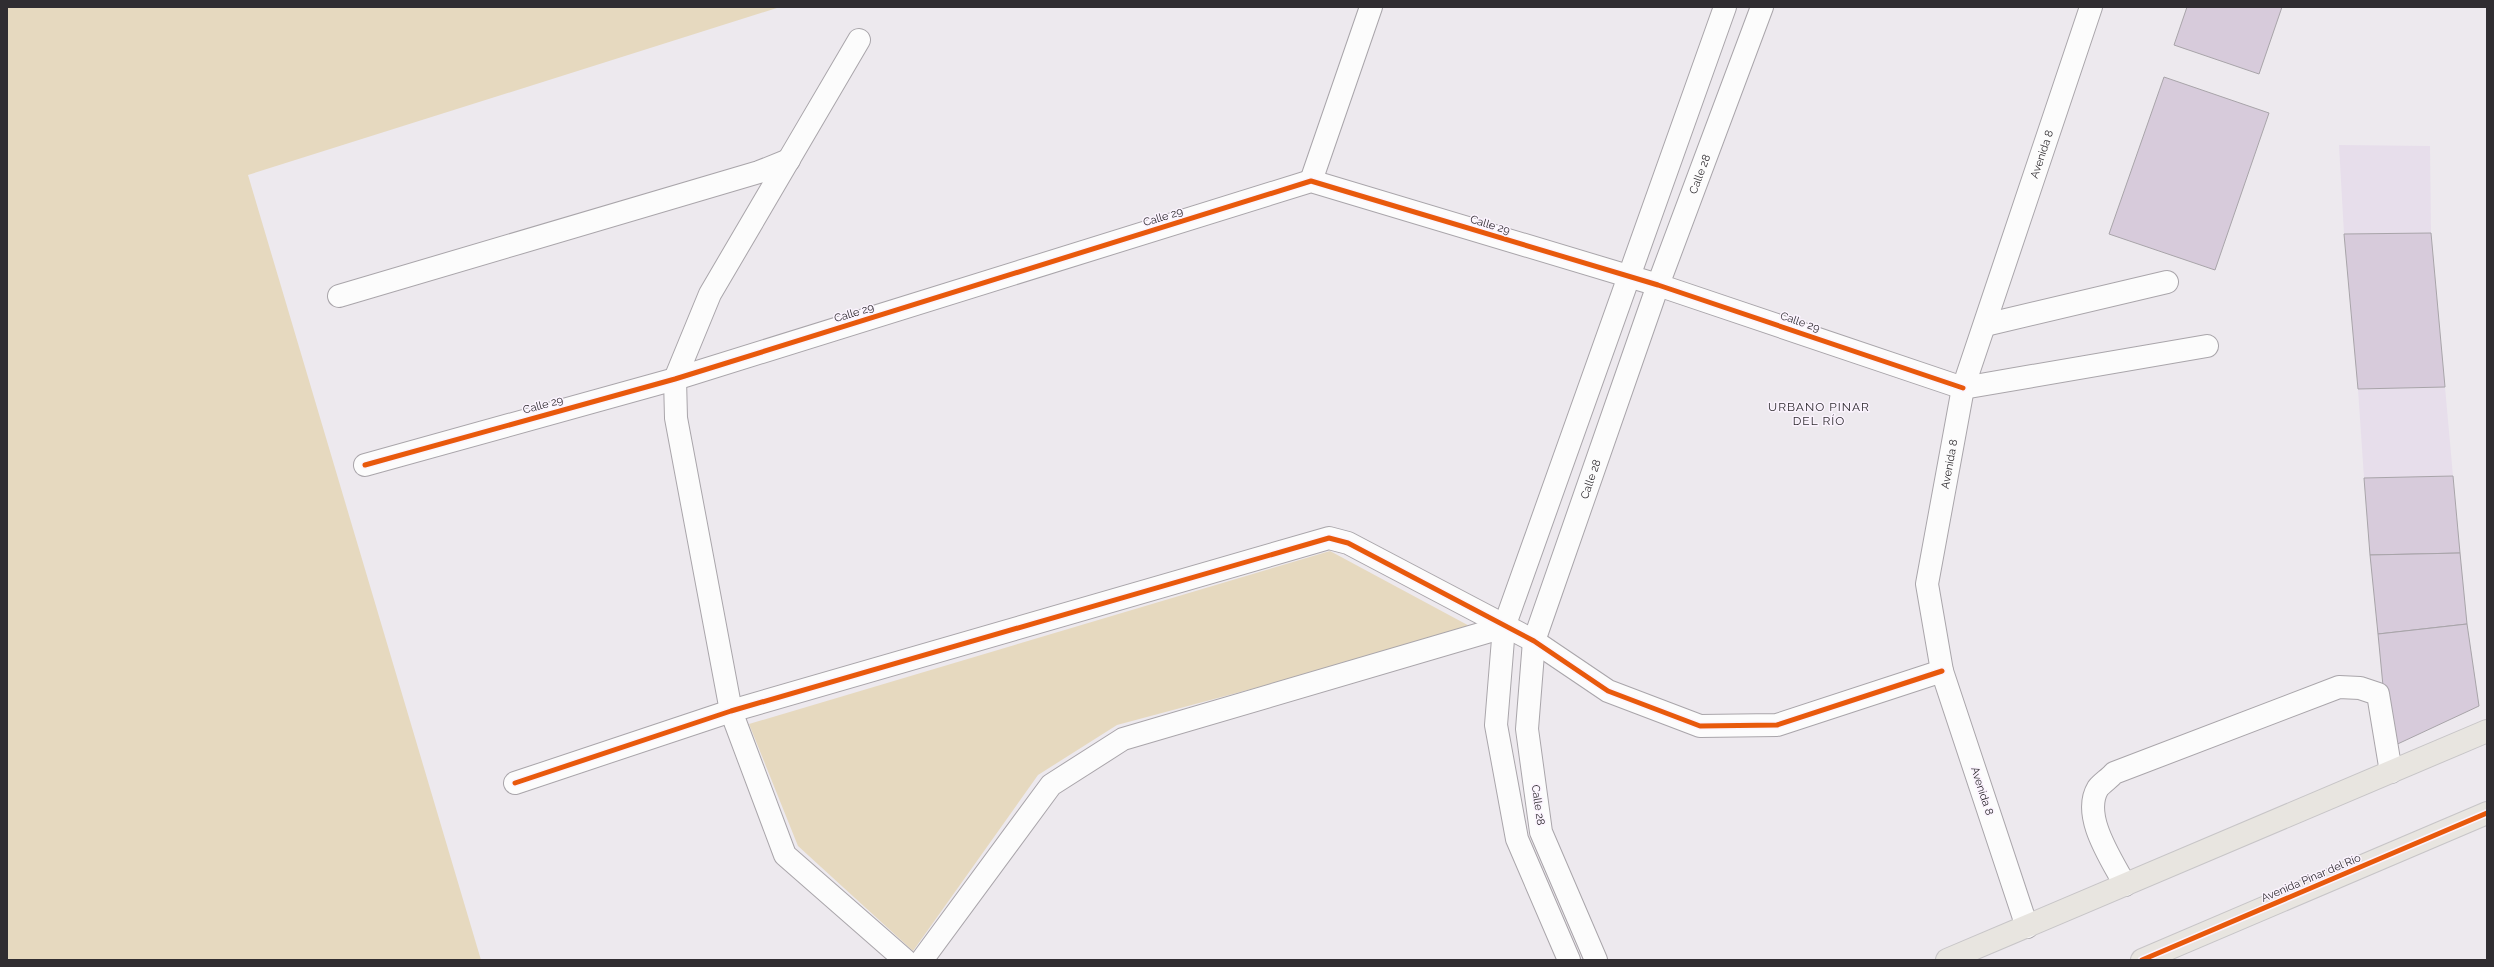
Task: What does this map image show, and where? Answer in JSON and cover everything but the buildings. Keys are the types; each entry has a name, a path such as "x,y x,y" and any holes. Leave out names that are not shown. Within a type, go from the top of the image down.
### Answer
{"main road":[{"path":"1947,960 2487,731"},
{"name":"Avenida Pinar del Río","path":"2142,960 2172,955 2487,813"}],"street":[{"path":"1311,181 1371,7"},
{"path":"1569,960 1517,839 1496,725 1504,627 1725,7"},
{"name":"Calle 28","path":"1596,960 1541,832 1528,729 1534,641 1658,285 1762,7"},
{"name":"Avenida 8","path":"2027,927 1942,671 1927,584 1963,388 2091,7"},
{"path":"858,40 710,294 675,379 676,418 731,711 785,855 905,960"},
{"path":"339,296 759,172 789,160"},
{"name":"Calle 29","path":"365,465 675,379 1311,181 1658,285 1963,388"},
{"path":"1985,325 2167,282"},
{"path":"1963,388 2207,346"},
{"path":"515,783 731,711 1329,538 1348,542 1504,627 1534,641 1608,691 1700,726 1777,725 1942,671"},
{"path":"922,960 1051,785 1123,739 1504,627"},
{"path":"2125,885 2093,818 2094,803 2098,788 2114,774 2339,687 2360,688 2378,694 2392,772"}],"shaded area":[{"path":"7,7 780,7 248,175 481,960 7,960"},
{"path":"2339,145 2430,146 2431,233 2344,234"},
{"path":"2445,387 2453,476 2364,478 2358,389"},
{"path":"1330,551 1475,629 1117,725 1038,775 913,951 798,846 749,724"}],"cycle path":[{"path":"365,465 675,379 1311,181 1658,285 1963,388"},
{"path":"515,783 731,711 1329,538 1348,543 1534,641 1608,691 1700,726 1777,725 1942,671"},
{"path":"2142,960 2487,813"}],"district":[{"name":"URBANO PINAR DEL RÍO","path":"1819,414"}]}
